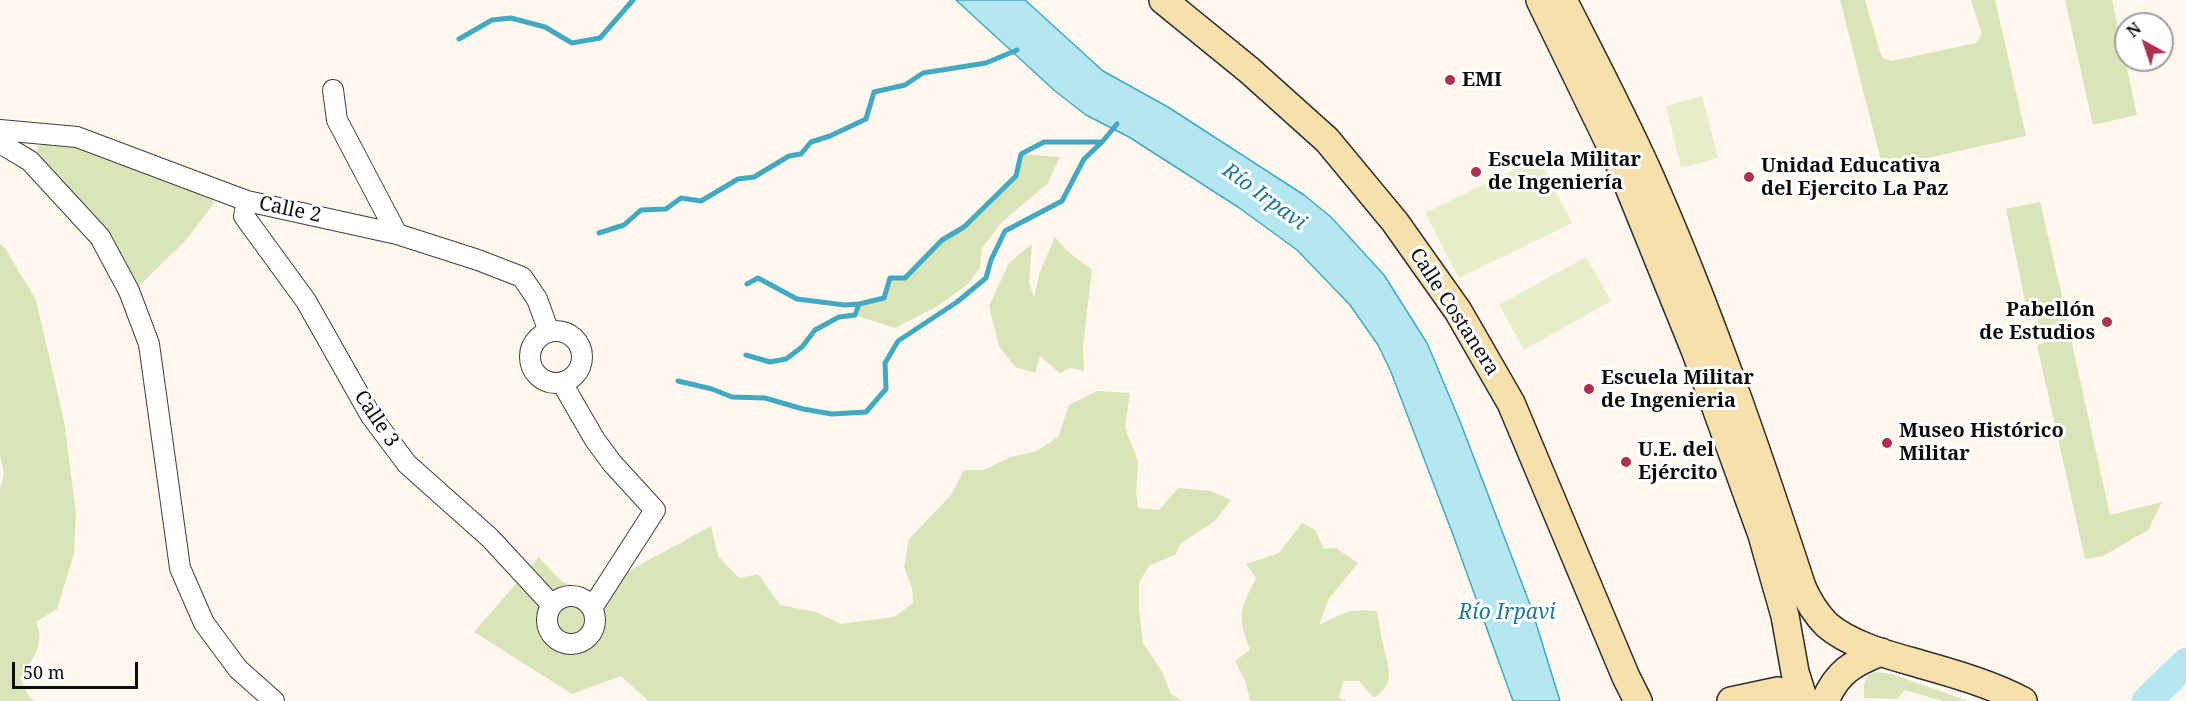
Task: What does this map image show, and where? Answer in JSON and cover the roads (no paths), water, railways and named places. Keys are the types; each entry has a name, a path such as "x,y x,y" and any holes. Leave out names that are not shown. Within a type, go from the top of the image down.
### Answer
{"main road":[{"name":"Calle Costanera","path":"1163,0 1250,70 1327,140 1395,222 1458,311 1511,403 1638,701"},
{"path":"1540,0 1640,154 1660,230 1685,292 1762,534 1785,616 1795,672 1810,699"},
{"path":"1563,0 1595,86"},
{"path":"1685,292 1736,392 1802,587 1827,624 1845,637 1881,652 1989,692 2024,701"},
{"path":"1810,699 1857,663 1881,652"},
{"path":"1731,701 1778,691 1810,699"}],"street":[{"path":"333,90 337,120 397,234"},
{"name":"Calle 2","path":"0,130 77,137 247,201 397,234 478,260 522,277 537,299 549,332"},
{"path":"0,143 30,161 100,237 129,291 149,344 180,568 204,623 238,669 274,701"},
{"name":"Calle 3","path":"247,201 244,216 306,301 371,416 407,464 490,538 552,605"},
{"path":"549,332 566,332 573,336 582,351 582,359 576,374 562,383 553,384 544,381 532,368 530,360 534,342 549,332"},
{"path":"562,383 595,440 612,463 655,510 592,608 594,623 592,631 587,637 573,644 558,640 552,634 547,620 552,605 558,600 573,596 580,598 592,608"}],"water":[{"name":"Río Irpavi","path":"956,0 1025,0 1103,71 1168,107 1304,195 1331,217 1384,275 1427,343 1461,424 1531,607 1560,701 1513,701 1391,372 1378,345 1350,305 1297,250 1238,207 1129,137 1086,115 1055,91"}],"waterway":[{"path":"459,39 492,20 511,18 545,27 572,43 600,38 633,0"},
{"path":"599,233 624,225 641,210 666,209 681,198 701,201 738,179 754,177 789,156 801,154 811,142 866,119 874,92 905,85 923,73 986,63 1017,50"},
{"path":"746,355 770,362 786,359 802,347 815,330 839,317 855,315 859,304 884,298 890,278 905,278 942,240 964,227 1016,176 1021,154 1044,142 1102,142 1117,124"},
{"path":"678,381 712,389 732,397 765,398 803,409 832,414 866,412 886,389 885,363 898,341 957,302 986,278 991,260 1005,231 1062,201 1084,159 1102,142"},
{"path":"747,284 758,278 797,299 845,305 859,304"},
{"path":"2147,701 2186,663"}],"place":[{"name":"EMI","path":"1450,80"},
{"name":"Escuela Militar de Ingeniería","path":"1476,172"},
{"name":"Unidad Educativa del Ejercito La Paz","path":"1749,177"},
{"name":"Pabellón de Estudios","path":"2107,322"},
{"name":"Escuela Militar de Ingenieria","path":"1589,389"},
{"name":"Museo Histórico Militar","path":"1887,443"},
{"name":"U.E. del Ejército","path":"1626,462"}]}
